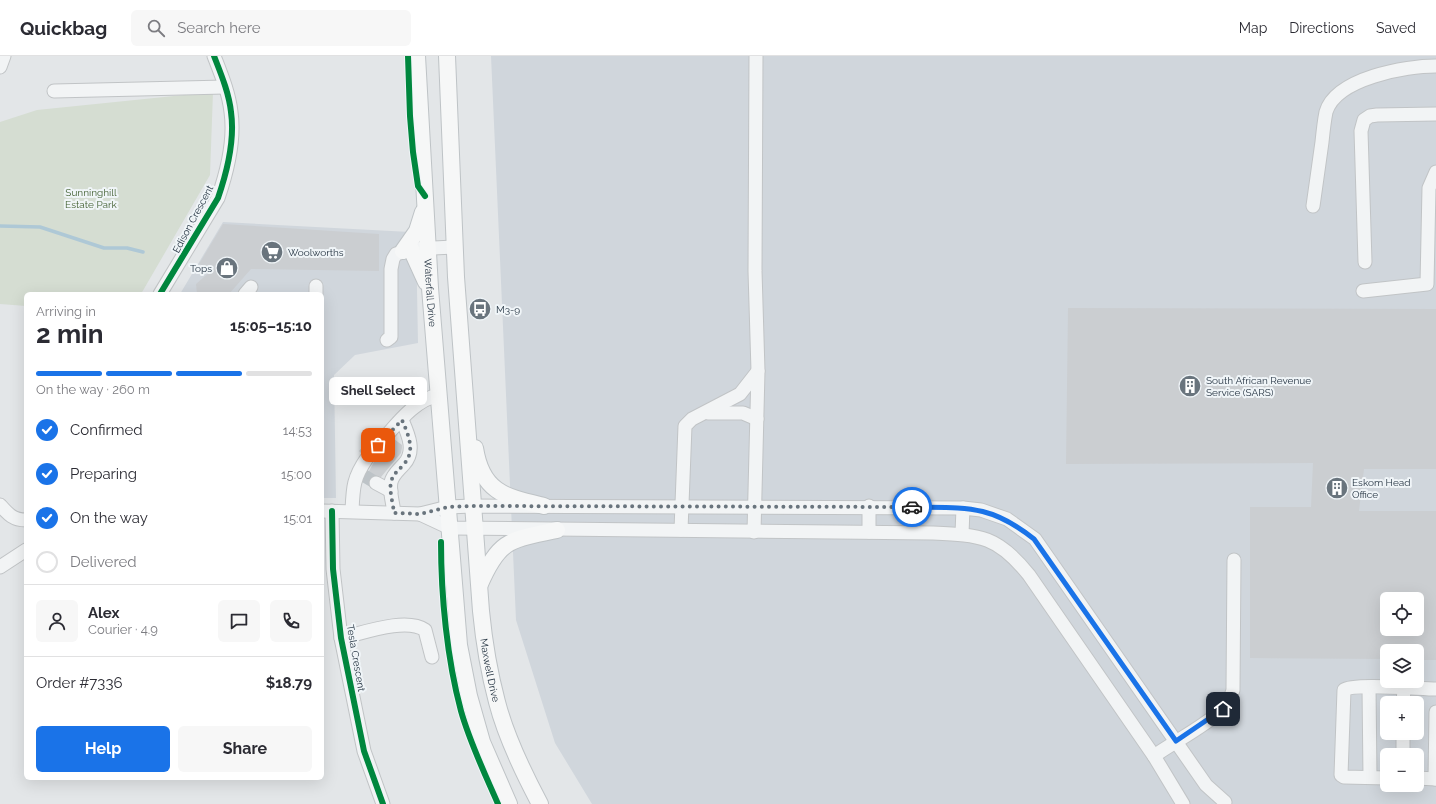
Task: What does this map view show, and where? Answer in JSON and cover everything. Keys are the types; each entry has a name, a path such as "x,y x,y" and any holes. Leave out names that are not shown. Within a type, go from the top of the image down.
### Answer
{"main road":[{"name":"Waterfall Drive","path":"418,56 430,288 450,528"},
{"path":"447,56 454,247 473,528"},
{"path":"425,206 417,231 407,250 430,288"},
{"path":"466,418 479,465 488,483 505,495 544,506"},
{"path":"450,528 459,645 469,696 482,742 510,804"},
{"name":"Maxwell Drive","path":"473,528 485,649 497,703 525,775 540,804"},
{"path":"478,587 494,555 503,547 522,537 557,530"}],"street":[{"path":"0,67 4,56"},
{"name":"Edison Crescent","path":"161,292 210,210 223,183 228,157 231,113 225,87 214,56"},
{"path":"754,532 758,371 755,271 756,56"},
{"path":"1313,206 1326,111 1334,98 1340,92 1364,80 1415,66 1436,66"},
{"path":"54,91 225,87"},
{"path":"1365,262 1360,153 1362,124 1364,120 1370,116 1377,115 1436,114"},
{"path":"1363,291 1432,287 1429,188 1436,172"},
{"path":"387,340 391,337 392,263 396,254 407,250 454,247"},
{"path":"681,530 685,426 692,419 704,412 740,394 758,371"},
{"path":"378,445 416,405 428,397 439,395"},
{"path":"704,412 743,413 757,420"},
{"path":"394,513 391,491 393,476 404,465 411,452 408,434 402,420"},
{"path":"352,511 353,483 360,473 367,458"},
{"path":"376,483 391,491"},
{"path":"0,504 11,517 24,520"},
{"path":"327,511 420,514 448,507 472,506 869,506 963,508 981,510 1007,519 1034,539 1206,785 1227,803"},
{"path":"632,506 632,529"},
{"path":"869,506 869,532"},
{"path":"962,534 963,508"},
{"name":"Tesla Crescent","path":"327,511 342,638 364,751 384,804"},
{"path":"420,514 450,528 869,532 962,534 980,536 998,544 1018,561 1154,756 1183,804"},
{"path":"0,567 24,551"},
{"path":"1154,756 1223,709 1231,697 1233,690 1234,560"},
{"path":"342,638 399,625 418,626 425,630 432,657"},
{"path":"1369,687 1370,777"},
{"path":"1380,778 1344,777 1341,775 1343,692 1347,688 1369,687 1436,690"},
{"path":"1404,689 1404,696"},
{"path":"1424,778 1436,779 1436,712"},
{"path":"1211,804 1227,803"}],"shaded area":[{"path":"491,56 1436,56 1436,804 592,804 555,743 516,620"},
{"path":"223,222 410,232 416,235 418,343 355,355 334,375 336,498 324,498 324,292 181,292"}],"green space":[{"name":"Sunninghill Estate Park","path":"213,92 210,175 142,292 24,292 24,306 0,304 0,122 37,110"}],"building":[{"path":"223,224 379,234 379,271 251,269 231,292 197,292 196,284 212,270 199,264"},
{"path":"1068,308 1436,309 1436,469 1364,469 1359,511 1436,511 1436,660 1424,660 1424,644 1380,644 1380,659 1250,658 1250,507 1311,507 1313,463 1066,464"},
{"path":"370,439 372,440 371,448 376,453 384,451 394,439 402,445 402,448 401,453 381,477 372,476 368,482 365,478 374,462 374,455 368,450 361,453 359,451"}],"waterway":[{"path":"0,226 40,227 104,248 127,248 143,252"}],"tunnel":[{"path":"363,475 376,483"}],"cycle path":[{"path":"161,292 218,198 227,167 232,134 231,112 227,91 214,56"},
{"path":"408,56 413,152 418,186 425,196"},
{"path":"332,511 333,569 341,638 364,751 383,804"},
{"path":"441,542 442,584 446,627 456,691 469,735 498,804"}],"way so far":[{"path":"378,445 402,420 408,434 411,452 404,465 393,476 391,482 390,488 394,513 420,514 448,507 472,506 912,507"}],"place":[{"name":"Woolworths","path":"272,252"},
{"name":"Tops","path":"227,268"},
{"name":"M3-9","path":"480,309"},
{"name":"South African Revenue Service (SARS)","path":"1190,386"},
{"name":"Shell Select","path":"378,445"},
{"name":"Eskom Head Office","path":"1337,488"}],"route":[{"path":"912,507 963,508 981,510 1007,519 1034,539 1047,554 1176,741 1223,709"}]}
